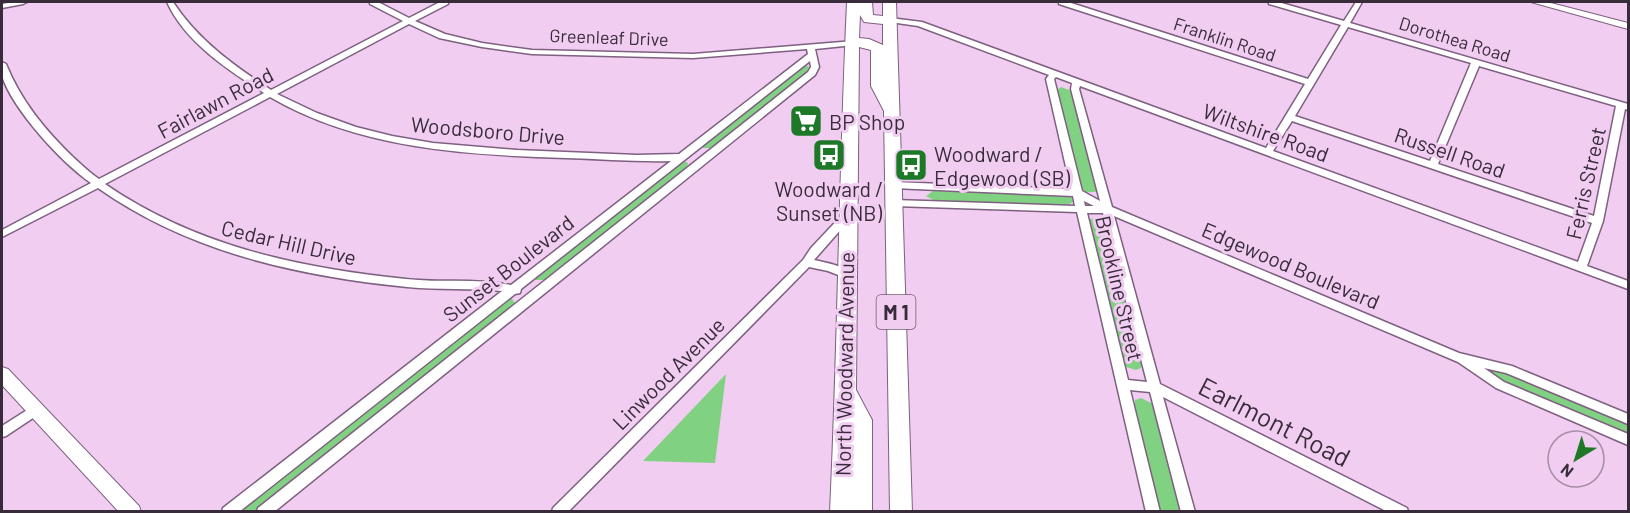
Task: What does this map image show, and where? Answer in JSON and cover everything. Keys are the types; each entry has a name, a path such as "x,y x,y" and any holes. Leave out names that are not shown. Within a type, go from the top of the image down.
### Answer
{"main road":[{"name":"North Woodward Avenue","path":"841,512 846,390 847,216 854,2"},
{"path":"866,2 866,14 869,19 890,20"},
{"name":"M 1","path":"889,2 901,512"},
{"path":"1536,2 1629,26"},
{"path":"854,43 864,42 878,48 878,86 892,112"},
{"path":"2,375 132,512"},
{"path":"846,390 861,420 861,512"}],"street":[{"path":"2,6 23,2"},
{"name":"Woodsboro Drive","path":"170,2 190,31 212,52 269,94 301,111 339,126 416,144 497,153 705,159"},
{"name":"Greenleaf Drive","path":"374,2 408,21 455,40 532,52 693,56 812,51 854,43"},
{"name":"Fairlawn Road","path":"2,234 445,2"},
{"name":"Franklin Road","path":"1062,2 1311,83"},
{"name":"Dorothea Road","path":"1272,2 1625,106"},
{"path":"1268,152 1359,2"},
{"name":"Wiltshire Road","path":"890,20 919,24 1629,285"},
{"name":"Sunset Boulevard","path":"228,512 684,157 812,51 815,67 812,73 263,512"},
{"path":"1433,165 1476,62"},
{"name":"Cedar Hill Drive","path":"2,64 17,97 33,120 64,156 98,183 165,224 227,249 308,270 372,279 513,289 533,294"},
{"name":"Brookline Street","path":"1054,74 1050,79 1153,512"},
{"name":"Brookline Street","path":"1076,82 1075,89 1188,512"},
{"name":"Ferris Street","path":"1581,268 1598,221 1625,106"},
{"name":"Russell Road","path":"1290,117 1598,221"},
{"name":"Edgewood Boulevard","path":"894,194 1077,193 1109,210 1457,357 1508,369 1629,419"},
{"name":"Edgewood Boulevard","path":"894,194 1109,210"},
{"name":"Linwood Avenue","path":"558,512 807,263 814,251 847,216"},
{"path":"807,263 830,267 846,274"},
{"name":"Edgewood Boulevard","path":"1457,357 1500,385 1629,440"},
{"name":"Earlmont Road","path":"1123,385 1155,387 1402,512"},
{"path":"2,432 35,410"}],"green space":[{"path":"805,65 809,67 804,76 712,148 703,148 703,144"},
{"path":"1061,87 1072,91 1098,190 1096,192 1085,192 1081,187 1057,90"},
{"path":"684,161 688,163 687,168 546,280 536,280 535,278"},
{"path":"933,191 1066,195 1072,198 1073,202 1066,206 935,201 926,196"},
{"path":"1097,218 1106,223 1142,362 1141,368 1136,370 1126,367 1123,362 1089,223 1090,219"},
{"path":"506,299 512,299 515,303 255,511 234,512"},
{"path":"1492,368 1628,424 1628,435 1500,379 1492,373"},
{"path":"726,374 715,463 643,461"},
{"path":"1141,398 1153,404 1181,511 1160,511 1135,407 1135,400"}],"place":[{"name":"BP Shop","path":"806,121"},
{"name":"Woodward / Sunset (NB)","path":"829,155"},
{"name":"Woodward / Edgewood (SB)","path":"911,165"}]}
